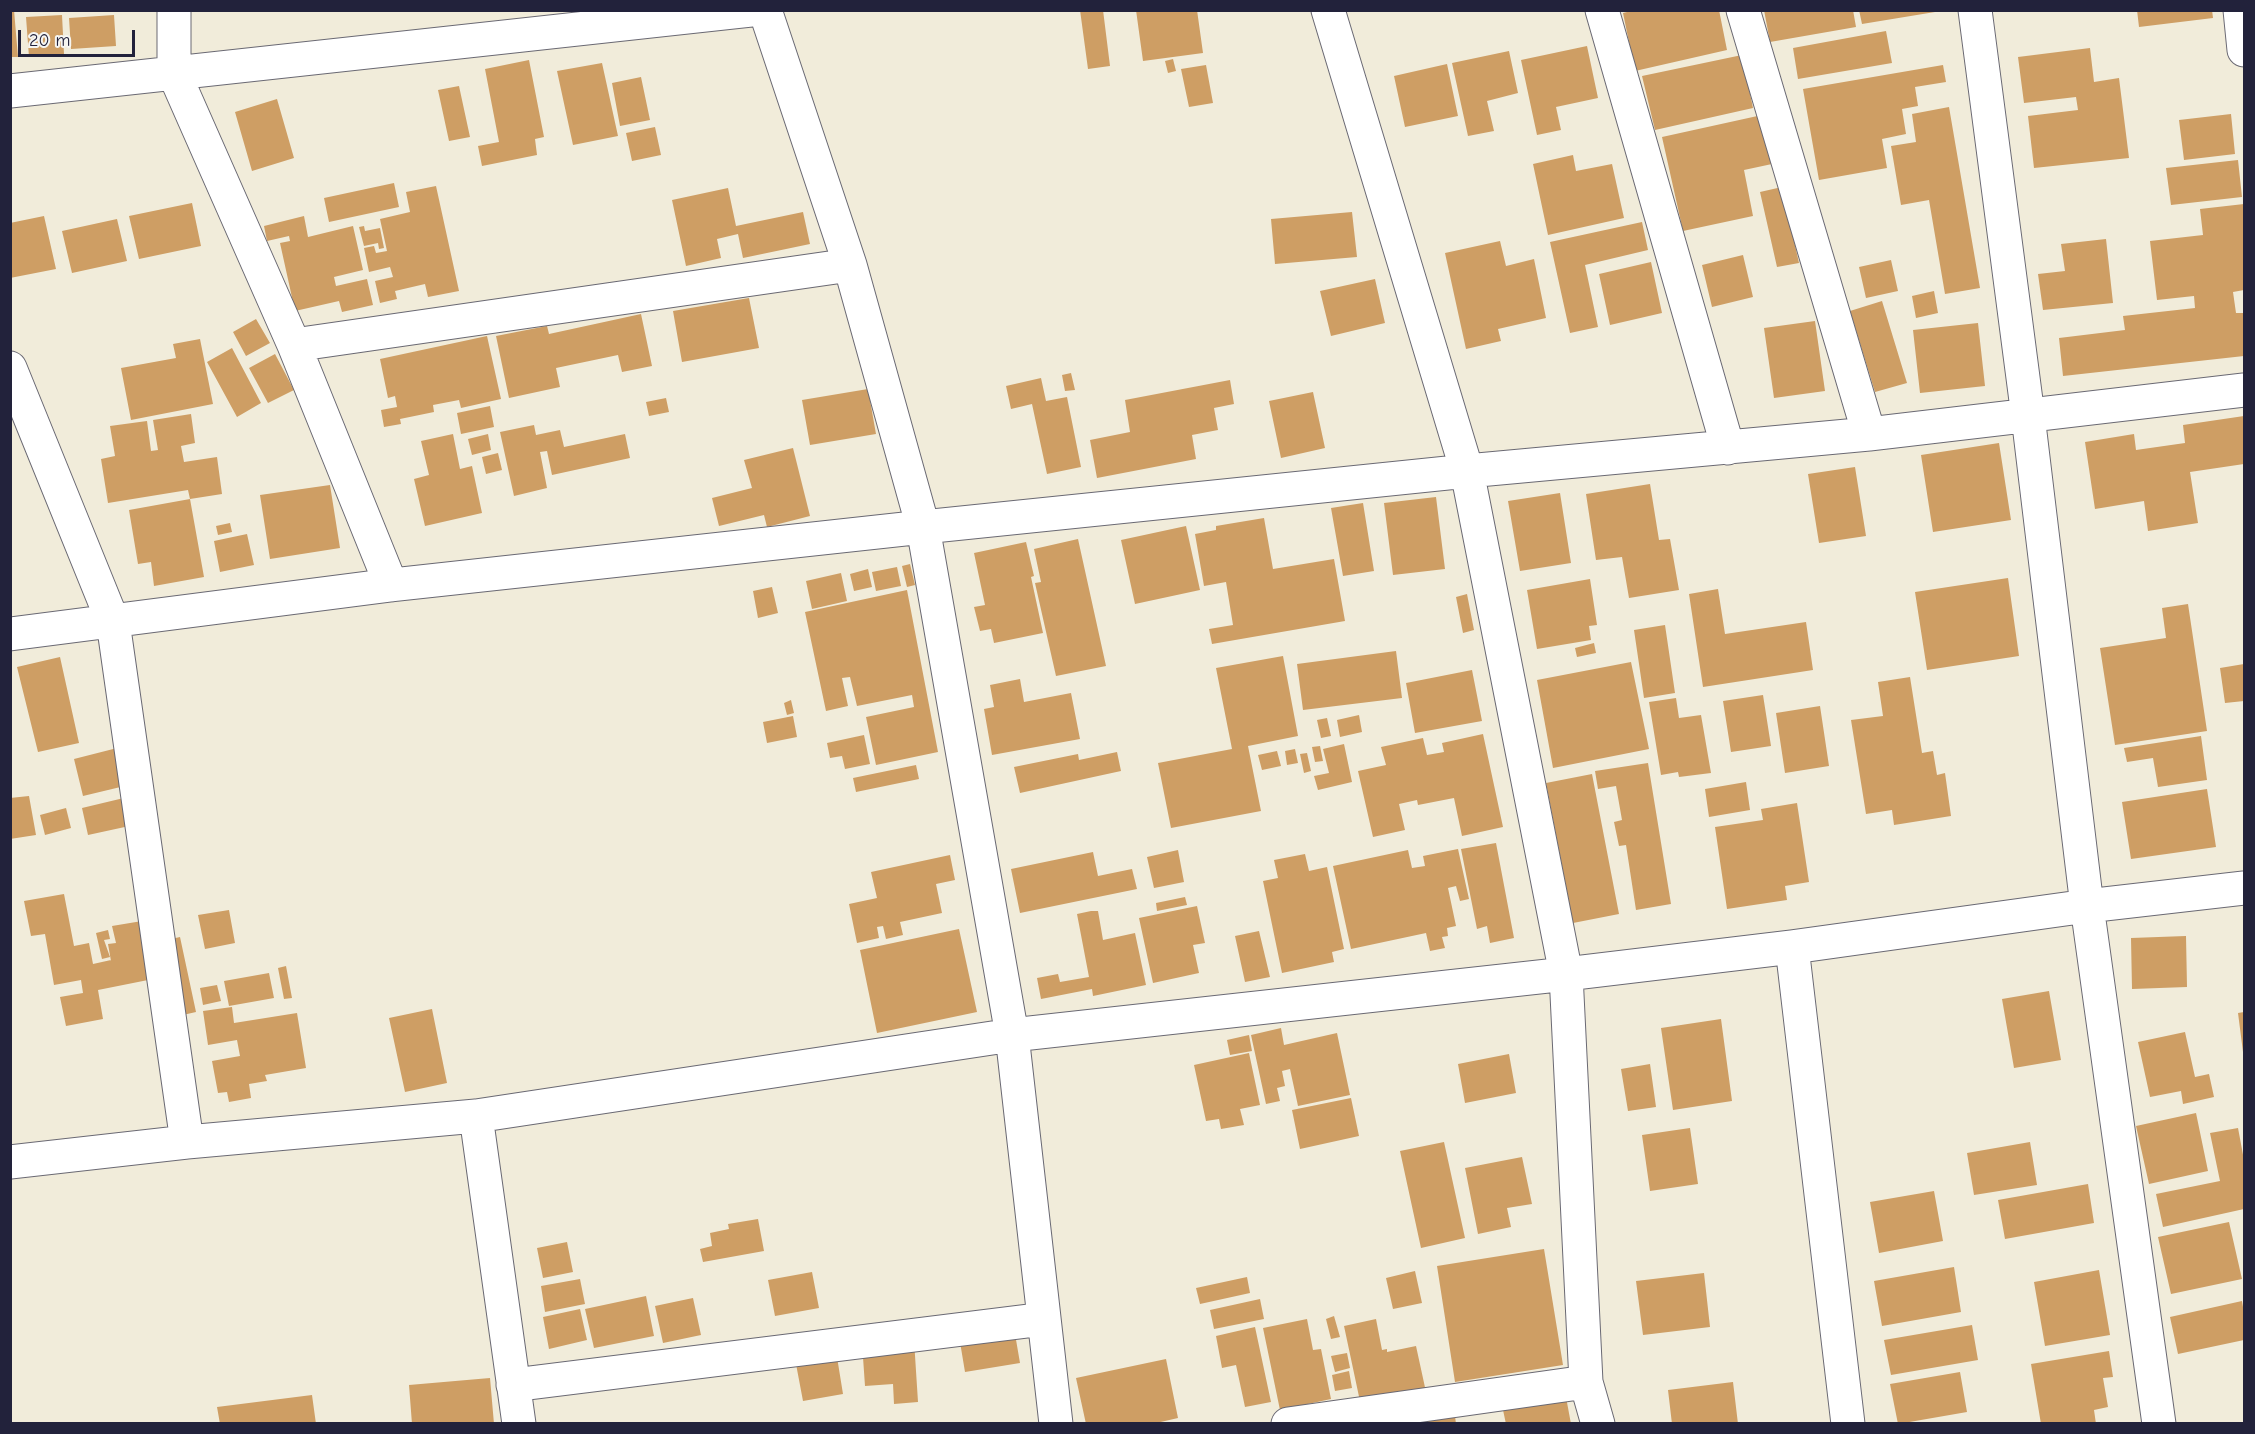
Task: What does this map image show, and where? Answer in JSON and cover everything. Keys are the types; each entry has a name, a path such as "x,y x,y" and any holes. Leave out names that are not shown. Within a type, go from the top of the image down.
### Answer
{"street":[{"path":"174,10 174,73 294,345 391,585"},
{"path":"10,91 751,10"},
{"path":"765,10 850,265 923,526 1012,1035 1056,1424"},
{"path":"1328,10 1467,471 1566,974 1586,1382 1598,1424"},
{"path":"1602,10 1728,448"},
{"path":"1743,10 1869,434"},
{"path":"1976,10 2087,906 2159,1424"},
{"path":"2240,10 2244,50"},
{"path":"294,345 850,265"},
{"path":"10,368 113,622 187,1142"},
{"path":"10,634 391,585 923,526 1467,471 1869,434 2244,390"},
{"path":"10,1162 187,1142 476,1116 1012,1035 1566,974 1792,947 2087,906 2244,888"},
{"path":"1792,947 1848,1424"},
{"path":"476,1116 519,1424"},
{"path":"513,1385 1044,1319"},
{"path":"1288,1424 1586,1382"}],"building":[{"path":"10,10 14,10 18,57 10,57"},
{"path":"1080,10 1103,10 1110,66 1088,69"},
{"path":"1136,10 1197,10 1203,53 1143,61"},
{"path":"1635,10 1719,10 1727,50 1635,71 1623,13"},
{"path":"1764,10 1853,10 1856,27 1770,42"},
{"path":"1859,10 1935,10 1935,12 1862,24"},
{"path":"2137,10 2212,10 2213,18 2139,27"},
{"path":"62,15 64,54 29,57 26,17"},
{"path":"114,15 116,46 71,49 69,18"},
{"path":"1886,31 1892,63 1798,79 1793,48"},
{"path":"1587,46 1598,98 1556,107 1561,130 1537,135 1521,60"},
{"path":"2090,48 2094,82 2119,78 2129,158 2034,168 2028,116 2078,110 2076,97 2024,103 2018,57"},
{"path":"1509,51 1518,93 1487,101 1494,131 1468,136 1452,63"},
{"path":"1742,55 1753,108 1655,130 1642,76"},
{"path":"1173,59 1176,71 1168,73 1165,61"},
{"path":"529,60 544,137 535,139 537,155 482,166 478,146 499,142 485,69"},
{"path":"602,63 618,136 573,145 557,71"},
{"path":"1447,64 1458,116 1405,127 1394,76"},
{"path":"1206,65 1213,103 1189,107 1181,69"},
{"path":"1943,65 1946,82 1915,87 1918,106 1902,109 1906,134 1882,139 1887,168 1819,180 1803,89"},
{"path":"641,77 650,120 620,126 612,83"},
{"path":"459,86 470,137 449,141 438,90"},
{"path":"277,99 294,158 252,171 235,112"},
{"path":"1949,107 1980,288 1945,294 1929,200 1901,205 1891,146 1916,142 1912,114"},
{"path":"2231,114 2235,154 2184,160 2179,120"},
{"path":"1762,115 1772,164 1744,170 1753,216 1683,231 1662,137"},
{"path":"655,127 661,155 632,161 626,133"},
{"path":"1573,155 1576,171 1612,164 1624,218 1548,235 1533,164"},
{"path":"2238,160 2242,197 2171,205 2166,168"},
{"path":"394,183 399,207 329,222 324,198"},
{"path":"436,186 459,291 428,297 425,284 395,291 397,299 380,303 375,281 393,277 390,267 369,272 364,248 374,246 376,253 387,251 380,219 410,212 406,192"},
{"path":"1782,187 1799,263 1777,267 1760,192"},
{"path":"728,188 736,226 803,212 810,244 743,258 738,234 717,239 721,258 686,266 672,200"},
{"path":"192,203 201,246 139,259 129,216"},
{"path":"2244,204 2244,290 2233,292 2236,313 2244,313 2244,356 2063,376 2059,338 2125,330 2123,316 2195,308 2194,296 2157,300 2150,241 2203,235 2200,209"},
{"path":"1352,212 1357,257 1275,264 1271,219"},
{"path":"44,216 56,269 10,278 10,223"},
{"path":"304,216 308,237 353,226 363,270 334,277 336,286 367,279 373,305 342,312 339,301 295,311 280,243 290,241 289,236 267,241 264,226"},
{"path":"117,219 127,261 72,273 62,231"},
{"path":"1642,222 1648,250 1585,265 1598,327 1570,333 1550,242"},
{"path":"364,226 365,231 380,228 384,248 379,249 378,243 364,246 359,227"},
{"path":"2106,239 2113,303 2043,310 2038,274 2065,271 2061,244"},
{"path":"1500,241 1506,266 1534,259 1546,318 1498,329 1501,341 1466,349 1445,253"},
{"path":"1743,255 1753,297 1712,307 1702,265"},
{"path":"1891,260 1898,291 1866,298 1859,267"},
{"path":"1651,262 1662,313 1610,325 1599,274"},
{"path":"1375,279 1385,323 1331,336 1320,291"},
{"path":"1934,291 1938,313 1916,318 1912,296"},
{"path":"749,298 759,348 682,362 673,311"},
{"path":"1882,301 1907,383 1875,392 1850,311"},
{"path":"641,314 652,366 622,372 618,355 556,368 560,387 509,398 496,336 547,326 549,334"},
{"path":"256,319 270,343 246,356 233,332"},
{"path":"1815,321 1825,391 1774,398 1764,328"},
{"path":"1978,323 1985,386 1920,393 1913,330"},
{"path":"487,336 501,399 461,408 459,400 433,405 434,412 400,419 401,424 384,427 381,410 397,407 395,396 388,398 380,359"},
{"path":"200,339 213,404 131,420 121,368 176,358 173,344"},
{"path":"232,348 261,403 237,417 207,362"},
{"path":"275,354 294,390 268,403 249,368"},
{"path":"1071,373 1075,390 1065,391 1062,375"},
{"path":"1041,378 1046,401 1067,397 1081,467 1047,474 1032,404 1011,409 1006,386"},
{"path":"1230,380 1234,404 1214,408 1218,430 1192,435 1196,459 1097,478 1090,440 1130,432 1125,400"},
{"path":"868,389 876,434 810,445 802,400"},
{"path":"1313,392 1325,448 1281,458 1269,401"},
{"path":"666,398 669,412 649,416 646,402"},
{"path":"490,406 494,427 461,434 457,413"},
{"path":"191,414 195,443 181,446 184,462 217,457 222,494 190,499 188,490 108,503 101,459 115,456 110,426 147,421 151,451 158,450 153,420"},
{"path":"2244,416 2244,464 2190,472 2198,523 2148,531 2144,501 2095,509 2085,442 2134,434 2136,450 2185,443 2183,425"},
{"path":"534,425 536,435 560,430 564,447 625,434 630,458 552,475 547,451 540,452 547,488 514,496 500,432"},
{"path":"453,434 460,469 472,466 482,513 425,526 414,479 429,475 421,441"},
{"path":"488,434 491,450 472,455 468,439"},
{"path":"1999,443 2011,520 1933,532 1921,455"},
{"path":"793,448 810,516 767,527 764,515 719,526 712,498 752,488 744,460"},
{"path":"498,453 502,470 486,474 482,457"},
{"path":"1855,467 1866,536 1819,543 1808,474"},
{"path":"1650,484 1659,540 1670,539 1679,590 1629,598 1622,557 1596,560 1586,494"},
{"path":"330,485 340,548 270,559 260,495"},
{"path":"1560,493 1571,563 1520,571 1508,501"},
{"path":"1436,497 1445,569 1393,575 1384,503"},
{"path":"190,499 204,577 154,586 151,562 138,564 129,510"},
{"path":"1363,503 1374,571 1343,576 1331,508"},
{"path":"1264,518 1273,569 1334,559 1345,621 1212,644 1209,629 1233,625 1226,582 1204,586 1195,534 1216,530 1216,526"},
{"path":"230,523 232,532 218,535 216,526"},
{"path":"1186,526 1200,590 1135,604 1121,540"},
{"path":"247,534 254,565 220,572 214,541"},
{"path":"1078,539 1106,666 1056,676 1035,583 1041,582 1034,549"},
{"path":"1026,542 1043,633 994,643 991,629 980,631 974,607 985,605 974,553"},
{"path":"910,564 915,585 907,587 902,566"},
{"path":"897,567 901,586 876,591 872,572"},
{"path":"868,569 872,587 854,591 850,574"},
{"path":"841,573 847,601 812,609 806,581"},
{"path":"2008,578 2019,656 1927,670 1915,592"},
{"path":"1590,579 1597,625 1589,626 1591,640 1537,649 1527,590"},
{"path":"772,587 778,613 758,618 753,591"},
{"path":"1718,589 1725,634 1806,622 1813,670 1703,687 1689,594"},
{"path":"907,590 938,752 876,765 866,717 914,707 912,695 857,706 850,677 842,678 848,706 826,711 805,612"},
{"path":"1467,594 1474,630 1463,633 1456,597"},
{"path":"2188,604 2207,731 2115,745 2100,648 2166,638 2162,608"},
{"path":"1665,625 1675,693 1644,698 1634,630"},
{"path":"1594,643 1596,653 1577,657 1575,648"},
{"path":"1396,651 1402,698 1303,710 1297,664"},
{"path":"1283,656 1298,736 1248,746 1261,811 1171,828 1158,763 1232,749 1216,668"},
{"path":"60,657 79,743 38,752 17,667"},
{"path":"1631,662 1649,749 1553,768 1537,680"},
{"path":"2244,664 2244,701 2225,703 2220,668"},
{"path":"1472,670 1482,721 1415,733 1406,683"},
{"path":"1910,677 1922,753 1933,751 1937,775 1945,773 1951,816 1894,825 1892,810 1866,814 1851,720 1883,716 1878,682"},
{"path":"1020,679 1024,702 1071,693 1080,739 992,755 984,709 994,707 990,685"},
{"path":"1763,695 1771,746 1731,752 1723,701"},
{"path":"1676,698 1679,718 1701,715 1711,773 1679,777 1678,772 1661,775 1649,702"},
{"path":"791,700 794,713 787,715 784,703"},
{"path":"1820,706 1829,766 1785,773 1776,713"},
{"path":"1359,715 1362,732 1340,737 1337,720"},
{"path":"793,716 797,737 767,743 763,722"},
{"path":"1327,718 1331,736 1321,738 1317,720"},
{"path":"1483,734 1503,827 1462,836 1454,798 1418,805 1417,800 1399,804 1405,830 1373,837 1358,771 1386,765 1381,747 1423,738 1427,755 1444,752 1442,743"},
{"path":"864,735 870,764 845,769 842,756 830,758 827,743"},
{"path":"2201,736 2207,780 2158,787 2153,758 2127,762 2124,748"},
{"path":"1344,744 1352,782 1318,790 1314,776 1329,773 1323,749"},
{"path":"125,746 133,784 83,796 74,759"},
{"path":"1320,746 1323,761 1315,762 1312,747"},
{"path":"1295,749 1298,763 1287,765 1285,751"},
{"path":"1277,751 1281,766 1262,770 1258,755"},
{"path":"1117,752 1121,771 1020,793 1014,767 1078,754 1079,760"},
{"path":"1307,753 1311,771 1304,773 1300,754"},
{"path":"1648,763 1671,904 1636,910 1626,845 1619,846 1614,822 1622,820 1616,786 1598,789 1595,771"},
{"path":"916,765 919,779 856,792 853,778"},
{"path":"1592,774 1619,914 1573,923 1546,783"},
{"path":"1746,782 1750,810 1709,817 1705,789"},
{"path":"2207,789 2216,847 2131,859 2122,802"},
{"path":"29,796 36,835 10,839 10,798"},
{"path":"128,797 134,825 88,835 82,808"},
{"path":"1797,803 1809,882 1785,886 1787,900 1727,909 1715,827 1763,820 1761,809"},
{"path":"66,808 71,828 45,835 40,815"},
{"path":"1496,843 1514,938 1490,943 1487,926 1477,929 1461,849"},
{"path":"1458,849 1469,899 1460,901 1456,886 1448,888 1456,926 1447,928 1448,936 1442,937 1445,948 1430,951 1426,933 1351,949 1333,866 1408,850 1412,868 1425,866 1423,856"},
{"path":"1178,850 1184,882 1154,888 1147,857"},
{"path":"1093,852 1098,876 1132,869 1137,889 1020,913 1011,869"},
{"path":"1305,854 1309,871 1327,867 1344,949 1332,952 1334,962 1282,973 1263,881 1278,878 1274,860"},
{"path":"950,855 955,880 936,884 942,913 900,922 903,935 886,939 883,926 877,927 879,938 857,943 849,904 877,898 871,872"},
{"path":"64,894 74,946 89,943 93,964 111,960 108,944 116,943 112,926 142,921 153,979 98,990 103,1019 66,1026 60,997 83,993 81,980 54,985 45,934 31,936 24,901"},
{"path":"1185,897 1187,905 1157,911 1156,903"},
{"path":"1197,906 1205,943 1193,945 1199,973 1153,983 1139,918"},
{"path":"229,910 235,943 205,949 198,915"},
{"path":"1098,911 1103,940 1135,933 1146,985 1093,996 1092,989 1041,999 1037,978 1058,974 1060,982 1089,977 1077,914"},
{"path":"959,929 977,1012 877,1033 860,950"},
{"path":"108,930 110,939 104,940 110,957 102,959 96,933"},
{"path":"1259,931 1270,977 1245,982 1235,936"},
{"path":"2186,936 2187,987 2132,989 2131,938"},
{"path":"180,937 196,1012 174,1017 158,942"},
{"path":"286,966 292,998 284,999 278,968"},
{"path":"269,973 274,998 229,1006 224,981"},
{"path":"217,985 221,1001 203,1005 200,988"},
{"path":"2049,991 2061,1060 2014,1068 2002,999"},
{"path":"232,1007 234,1023 297,1013 306,1068 265,1075 267,1081 249,1084 251,1098 229,1102 227,1092 218,1093 212,1061 240,1056 237,1040 208,1045 203,1011"},
{"path":"432,1009 447,1083 405,1092 389,1018"},
{"path":"2244,1012 2244,1052 2243,1052 2238,1013"},
{"path":"1721,1019 1732,1101 1673,1110 1661,1028"},
{"path":"1281,1028 1284,1045 1337,1033 1350,1095 1298,1106 1290,1069 1282,1071 1285,1086 1277,1088 1280,1101 1266,1104 1251,1035"},
{"path":"2185,1032 2195,1077 2209,1074 2214,1097 2183,1104 2181,1091 2150,1097 2138,1042"},
{"path":"1249,1035 1252,1051 1230,1055 1227,1040"},
{"path":"1249,1053 1260,1105 1240,1109 1244,1125 1221,1129 1219,1119 1206,1121 1194,1065"},
{"path":"1509,1054 1516,1093 1465,1103 1458,1064"},
{"path":"1650,1064 1656,1107 1628,1111 1621,1069"},
{"path":"1351,1098 1359,1136 1300,1149 1292,1110"},
{"path":"2196,1113 2208,1171 2149,1184 2136,1126"},
{"path":"1690,1128 1698,1184 1650,1191 1642,1135"},
{"path":"2238,1128 2244,1160 2244,1209 2163,1227 2156,1194 2220,1181 2210,1133"},
{"path":"1444,1142 1465,1238 1421,1248 1400,1151"},
{"path":"2030,1142 2037,1185 1974,1195 1967,1153"},
{"path":"1522,1157 1532,1204 1507,1208 1511,1227 1478,1234 1465,1168"},
{"path":"2088,1184 2094,1223 2005,1239 1998,1200"},
{"path":"1934,1191 1943,1241 1879,1253 1870,1202"},
{"path":"758,1219 764,1251 703,1262 700,1249 712,1246 710,1233 729,1229 728,1224"},
{"path":"2229,1222 2242,1279 2171,1294 2158,1237"},
{"path":"567,1242 573,1272 543,1278 537,1248"},
{"path":"1544,1249 1563,1365 1455,1382 1437,1266"},
{"path":"1954,1267 1961,1312 1882,1326 1874,1281"},
{"path":"2099,1270 2110,1335 2045,1346 2034,1282"},
{"path":"1415,1271 1422,1303 1393,1309 1386,1278"},
{"path":"812,1272 819,1308 775,1316 768,1280"},
{"path":"1704,1273 1710,1327 1643,1335 1636,1281"},
{"path":"1247,1277 1250,1293 1200,1304 1196,1288"},
{"path":"580,1279 585,1304 545,1312 541,1286"},
{"path":"646,1296 654,1336 594,1348 585,1309"},
{"path":"693,1298 701,1335 663,1343 655,1306"},
{"path":"1260,1299 1264,1319 1214,1329 1210,1310"},
{"path":"2242,1301 2244,1340 2178,1354 2170,1317"},
{"path":"580,1309 587,1340 549,1349 543,1317"},
{"path":"1334,1316 1340,1337 1331,1339 1326,1319"},
{"path":"1307,1319 1313,1350 1321,1349 1331,1399 1280,1410 1263,1328"},
{"path":"1376,1319 1382,1350 1387,1349 1387,1352 1416,1346 1426,1392 1361,1406 1344,1326"},
{"path":"1972,1325 1978,1360 1891,1375 1884,1340"},
{"path":"1255,1327 1271,1402 1245,1407 1236,1365 1222,1368 1216,1336"},
{"path":"1014,1328 1020,1363 965,1372 959,1336"},
{"path":"914,1340 918,1402 894,1404 893,1384 865,1386 862,1343"},
{"path":"2109,1351 2113,1377 2103,1378 2108,1407 2094,1410 2096,1424 2041,1424 2031,1364"},
{"path":"1347,1353 1350,1368 1335,1372 1331,1356"},
{"path":"837,1357 843,1394 803,1401 796,1364"},
{"path":"1166,1359 1178,1418 1152,1424 1086,1424 1076,1378"},
{"path":"1349,1371 1352,1388 1335,1391 1332,1375"},
{"path":"1960,1372 1967,1412 1898,1424 1890,1384"},
{"path":"490,1378 494,1424 412,1424 409,1385"},
{"path":"1733,1382 1738,1424 1672,1424 1668,1390"},
{"path":"312,1395 316,1424 220,1424 217,1407"},
{"path":"1566,1397 1571,1424 1506,1424 1503,1410"},
{"path":"1455,1416 1456,1424 1421,1424 1421,1422"}]}
